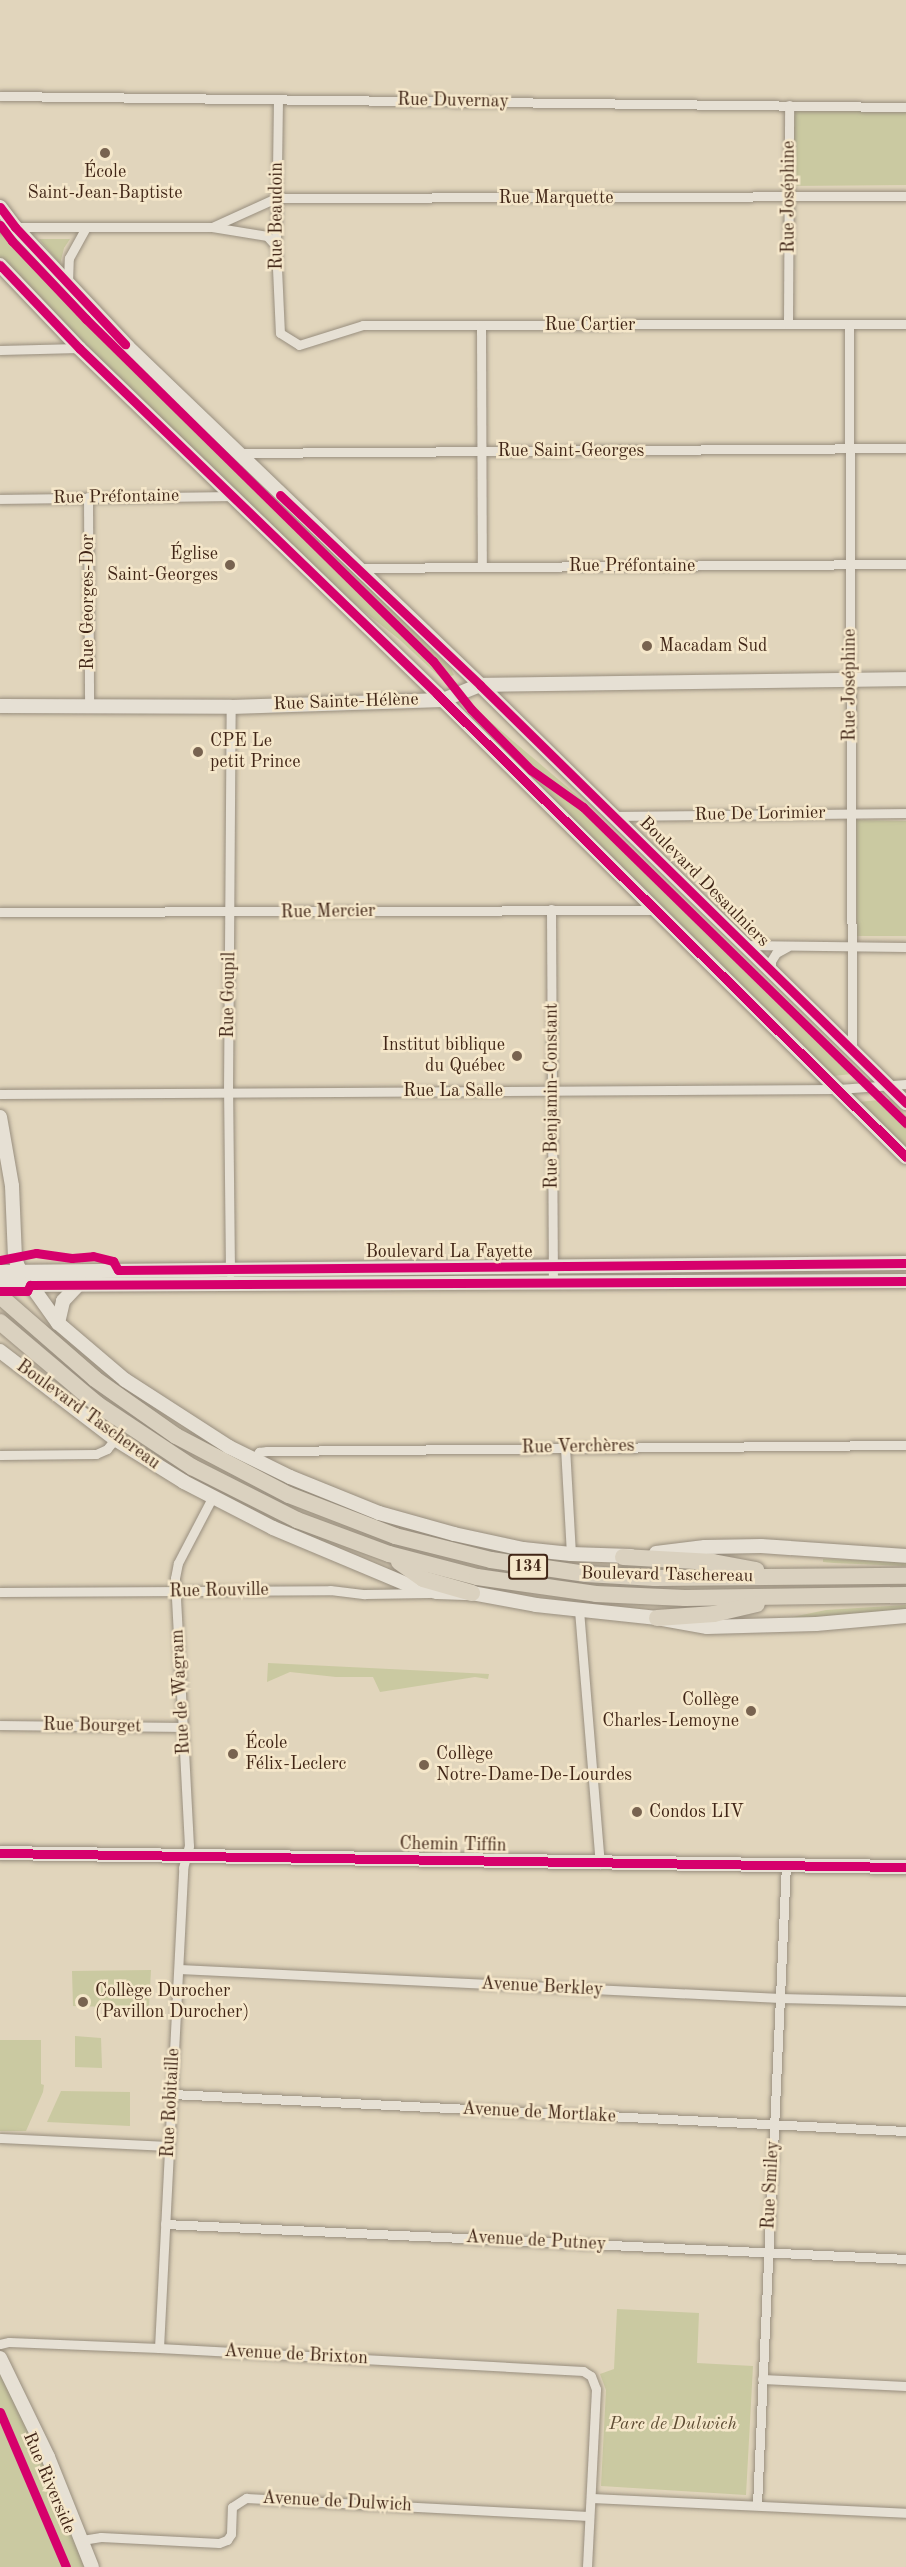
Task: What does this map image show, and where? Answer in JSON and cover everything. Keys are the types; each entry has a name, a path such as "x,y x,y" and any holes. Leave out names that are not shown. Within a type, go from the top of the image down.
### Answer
{"highway":[{"name":"Boulevard Taschereau","path":"2,1282 84,1371 164,1428 257,1480 354,1522 449,1551 558,1571 655,1578 906,1576"},
{"name":"Boulevard Taschereau","path":"0,1322 96,1404 192,1467 303,1523 389,1554 477,1577 575,1592 662,1598 906,1595"},
{"path":"389,1554 423,1579 472,1593"},
{"path":"623,1557 713,1562 796,1577"},
{"path":"657,1618 714,1614 788,1596"}],"street":[{"name":"Rue Duvernay","path":"0,96 906,106"},
{"name":"Rue Beaudoin","path":"278,99 276,246 280,333"},
{"name":"Rue Joséphine","path":"789,105 789,324"},
{"name":"Rue Marquette","path":"212,227 276,198 906,196"},
{"name":"Boulevard Desaulniers","path":"0,207 15,227 128,347 480,685 743,945 852,1047 906,1103"},
{"name":"Rue Marquette","path":"0,227 212,227 267,236 276,246"},
{"path":"68,282 69,258 86,227"},
{"path":"0,265 79,348 443,699 906,1157"},
{"name":"Rue Joséphine","path":"849,324 852,1047"},
{"name":"Rue Cartier","path":"280,333 299,345 363,325 906,324"},
{"path":"481,325 482,567"},
{"path":"0,350 79,348"},
{"name":"Rue Saint-Georges","path":"236,453 906,448"},
{"name":"Rue Préfontaine","path":"0,499 232,496"},
{"name":"Rue Georges-Dor","path":"88,497 88,706"},
{"name":"Rue Préfontaine","path":"357,568 906,564"},
{"name":"Rue Sainte-Hélène","path":"0,706 231,707 443,699 480,685 906,679"},
{"name":"Rue Goupil","path":"230,1284 228,1092 231,707"},
{"name":"Rue De Lorimier","path":"614,816 906,813"},
{"name":"Rue Benjamin-Constant","path":"551,909 553,1283"},
{"name":"Rue Mercier","path":"0,912 656,910"},
{"path":"743,945 906,947"},
{"path":"771,970 771,961 776,953 789,947"},
{"name":"Rue La Salle","path":"0,1094 839,1089 906,1084"},
{"path":"0,1117 12,1186 15,1257 20,1271"},
{"name":"Boulevard La Fayette","path":"2,1282 20,1271 553,1268 906,1263"},
{"name":"Boulevard Taschereau","path":"20,1271 58,1323 99,1360 200,1430 254,1459 335,1496 408,1522 516,1547 571,1554 623,1557 705,1547 754,1546 906,1556"},
{"name":"Boulevard La Fayette","path":"2,1282 30,1285 78,1285 906,1281"},
{"path":"58,1323 63,1301 78,1285"},
{"name":"Boulevard Taschereau","path":"0,1351 115,1439 212,1498 290,1536 407,1584 437,1592 472,1593 579,1610 716,1627 820,1623 906,1616"},
{"path":"0,1455 96,1454 107,1449 115,1439"},
{"name":"Rue Verchères","path":"254,1459 259,1452 267,1451 906,1444"},
{"path":"565,1448 571,1554"},
{"name":"Rue de Wagram","path":"185,1857 189,1846 176,1592 178,1563 212,1498"},
{"name":"Rue Rouville","path":"0,1592 330,1590 365,1594 437,1592"},
{"path":"579,1610 600,1864"},
{"name":"Rue Bourget","path":"0,1725 183,1727"},
{"name":"Chemin Tiffin","path":"0,1853 906,1867"},
{"name":"Rue Robitaille","path":"159,2348 185,1857"},
{"name":"Rue Smiley","path":"757,2505 786,1865"},
{"name":"Avenue Berkley","path":"179,1969 780,1998 906,2001"},
{"name":"Avenue de Mortlake","path":"172,2094 906,2131"},
{"path":"0,2138 169,2146"},
{"name":"Avenue de Putney","path":"165,2224 906,2259"},
{"name":"Avenue de Brixton","path":"0,2344 9,2342 159,2348 583,2371 591,2376 596,2388 591,2498"},
{"name":"Rue Riverside","path":"0,2358 41,2441 92,2567"},
{"path":"762,2379 906,2386"},
{"name":"Avenue de Dulwich","path":"82,2540 101,2537 219,2543 227,2540 231,2534 232,2507 246,2498 589,2516"},
{"path":"587,2567 591,2498 906,2513"}],"green space":[{"path":"793,109 906,110 906,185 790,186"},
{"path":"0,232 14,233 256,478 450,667 454,675 442,679 400,640 336,589 91,353 0,259"},
{"path":"39,239 70,239 64,248 60,264"},
{"path":"479,712 579,797 861,1073 833,1076 471,718"},
{"path":"856,820 906,821 906,936 857,936"},
{"path":"890,1099 906,1115 906,1148 858,1102"},
{"path":"823,1559 906,1562 906,1566 834,1563 823,1562"},
{"path":"906,1605 906,1610 778,1620 826,1610"},
{"path":"268,1663 489,1674 488,1679 475,1677 380,1692 373,1677 336,1677 290,1672 267,1682"},
{"path":"151,1970 149,2008 73,2006 72,1971"},
{"path":"75,2036 101,2038 102,2068 75,2067"},
{"path":"0,2040 41,2040 43,2092 26,2131 0,2131"},
{"path":"61,2091 130,2092 130,2126 47,2122"},
{"name":"Parc de Dulwich","path":"617,2309 699,2313 697,2363 753,2366 746,2495 601,2486 606,2390 600,2374 614,2369"},
{"path":"0,2372 48,2473 84,2567 0,2567"}],"cycle path":[{"path":"0,207 15,227 125,344"},
{"path":"0,225 12,241 86,319 433,661 471,709 531,770 583,807 906,1123"},
{"path":"0,265 79,348 437,694 906,1157"},
{"path":"280,495 480,685 906,1103"},
{"path":"0,1260 36,1253 72,1258 93,1256 113,1261 118,1270 906,1263"},
{"path":"0,1291 27,1291 30,1285 906,1281"},
{"path":"0,1853 906,1867"},
{"path":"0,2412 66,2567"}],"place":[{"name":"École Saint-Jean-Baptiste","path":"105,153"},
{"name":"Église Saint-Georges","path":"230,565"},
{"name":"Macadam Sud","path":"647,646"},
{"name":"CPE Le petit Prince","path":"198,752"},
{"name":"Institut biblique du Québec","path":"517,1056"},
{"name":"Collège Charles-Lemoyne","path":"751,1711"},
{"name":"École Félix-Leclerc","path":"233,1754"},
{"name":"Collège Notre-Dame-De-Lourdes","path":"424,1765"},
{"name":"Condos LIV","path":"637,1812"},
{"name":"Collège Durocher (Pavillon Durocher)","path":"83,2002"}]}
